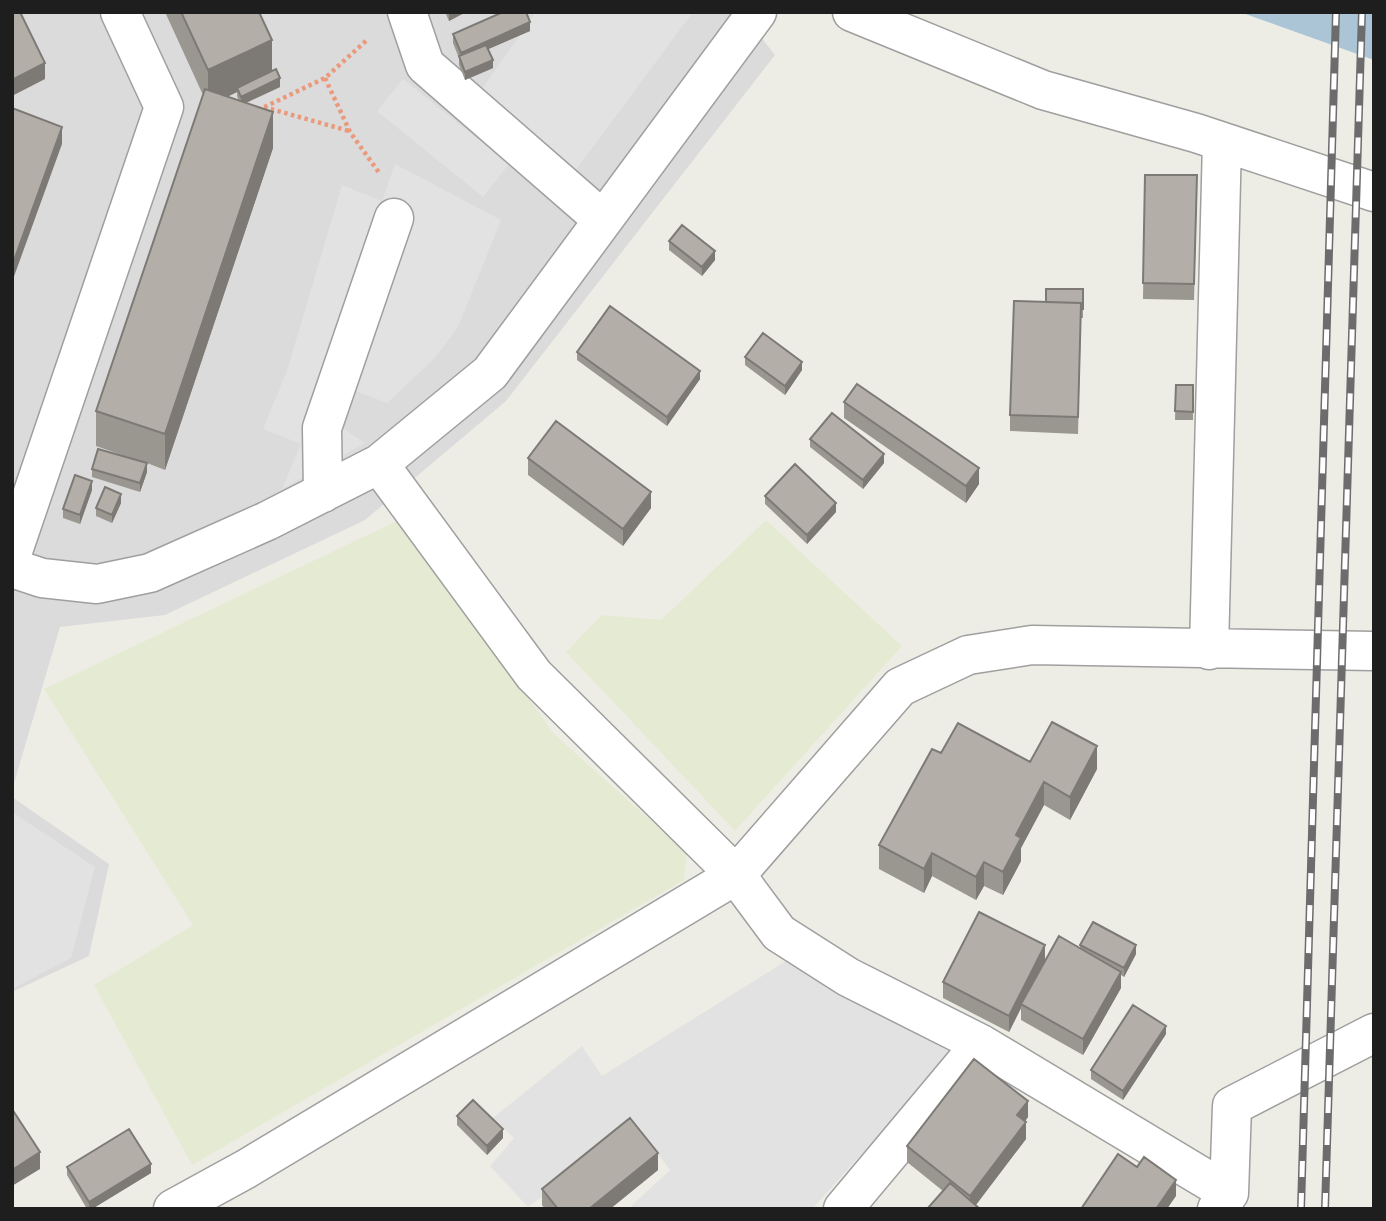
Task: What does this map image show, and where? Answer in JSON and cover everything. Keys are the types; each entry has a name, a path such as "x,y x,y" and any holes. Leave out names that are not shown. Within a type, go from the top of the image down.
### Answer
{"street":[{"path":"12,555 164,107 120,12"},
{"path":"12,568 42,578 97,583 149,573 323,493 379,464 490,373 757,12"},
{"path":"852,12 1043,90 1222,142 1374,192"},
{"path":"409,17 425,65 603,219"},
{"path":"1209,650 1222,142"},
{"path":"323,493 323,428 394,218"},
{"path":"379,464 534,676 736,875 779,933 848,977 981,1044 1223,1201 1232,1107 1374,1033"},
{"path":"173,1209 246,1169 736,875 900,687 968,655 1032,645 1374,651"},
{"path":"843,1209 981,1044"}],"path":[{"path":"247,115 325,78 369,38 409,17"},
{"path":"325,78 350,132 382,177 394,218"},
{"path":"264,107 350,132"}],"shaded area":[{"path":"12,12 741,12 775,55 506,401 365,520 165,615 60,627 12,790"},
{"path":"536,12 693,12 575,171 479,93"},
{"path":"403,79 509,164 483,197 377,111"},
{"path":"395,164 501,220 458,327 435,358 387,403 348,388 332,421 365,443 282,489 301,444 263,429 287,371 342,185 382,201"},
{"path":"12,797 109,864 89,956 12,992"},
{"path":"12,812 95,867 71,958 12,989"},
{"path":"789,959 835,992 953,1053 812,1209 633,1209 631,1206 670,1170 637,1126 528,1207 490,1166 514,1138 493,1118 582,1046 602,1076"}],"green space":[{"path":"399,520 555,735 687,853 684,880 192,1165 94,985 193,925 44,689"},
{"path":"766,520 902,646 735,831 566,652 602,615 661,620"}],"water":[{"path":"1240,12 1374,12 1374,60"}],"building":[{"path":"12,12 20,12 45,63 12,80"},
{"path":"181,12 259,12 272,40 208,70"},
{"path":"503,12 526,12 530,22 461,53 453,34"},
{"path":"486,45 493,60 465,72 459,56"},
{"path":"276,69 280,78 241,97 237,88"},
{"path":"205,89 273,112 165,434 96,411"},
{"path":"12,108 62,127 12,266"},
{"path":"1145,175 1197,175 1194,284 1143,283"},
{"path":"682,225 715,251 702,267 669,241"},
{"path":"1046,289 1083,289 1083,309 1081,303 1046,302"},
{"path":"1014,301 1081,303 1078,417 1010,415"},
{"path":"610,306 700,371 667,417 577,352"},
{"path":"763,333 802,362 785,386 745,357"},
{"path":"857,384 979,468 966,486 844,402"},
{"path":"1176,385 1193,385 1193,412 1175,411"},
{"path":"832,413 884,454 863,480 810,439"},
{"path":"556,421 651,492 623,529 528,458"},
{"path":"98,449 147,463 140,483 92,469"},
{"path":"795,464 836,503 807,535 765,496"},
{"path":"75,475 92,481 80,515 63,509"},
{"path":"105,487 121,494 112,515 96,508"},
{"path":"1052,722 1097,746 1070,797 1044,782 1016,835 1021,838 1003,872 984,862 976,877 932,853 924,869 879,845 932,749 941,753 958,723 1030,762"},
{"path":"979,912 1045,945 1009,1016 943,982"},
{"path":"1093,922 1136,945 1124,968 1080,945"},
{"path":"1059,936 1121,972 1083,1039 1021,1004"},
{"path":"1133,1005 1166,1026 1123,1091 1091,1070"},
{"path":"974,1059 1028,1101 1017,1115 1026,1122 970,1196 907,1146"},
{"path":"473,1100 503,1129 487,1146 457,1116"},
{"path":"12,1109 40,1152 12,1170"},
{"path":"630,1118 658,1153 589,1209 558,1209 542,1189"},
{"path":"129,1129 151,1164 89,1202 67,1167"},
{"path":"1118,1154 1137,1167 1144,1157 1176,1180 1156,1209 1081,1209"},
{"path":"950,1183 980,1209 927,1209"}],"railway":[{"path":"1301,1209 1336,12"},
{"path":"1325,1209 1362,12"}]}
